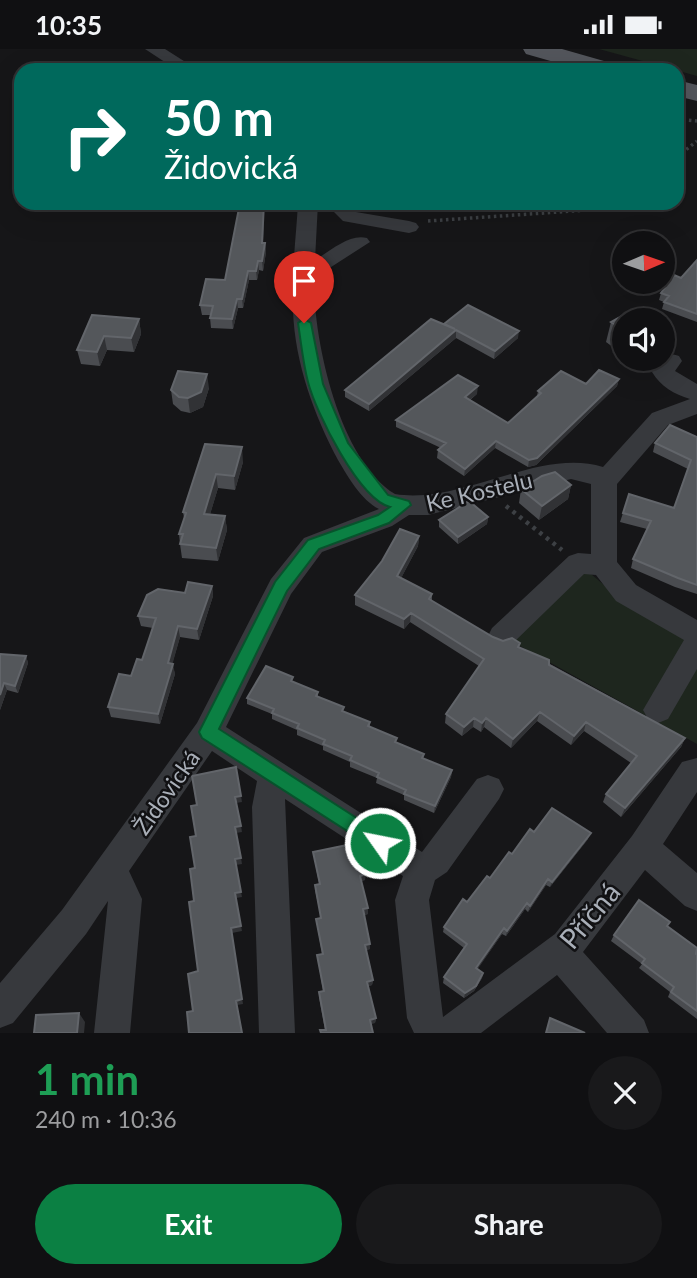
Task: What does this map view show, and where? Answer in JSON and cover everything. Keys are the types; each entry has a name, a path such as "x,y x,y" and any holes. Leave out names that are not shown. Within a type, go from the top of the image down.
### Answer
{"main road":[{"path":"535,49 584,63"}],"street":[{"path":"153,49 177,63"},
{"name":"Ke Kostelu","path":"308,210 304,323 316,384 342,445 382,499 404,505 428,505 570,470 597,474 604,482"},
{"path":"342,210 350,218 409,227"},
{"path":"306,274 360,242"},
{"path":"502,636 591,564 604,482 660,419 696,396 671,381 664,371"},
{"name":"Židovická","path":"111,869 208,732 281,587 313,545 383,519 404,505"},
{"path":"591,564 626,593 697,634"},
{"path":"658,710 697,643"},
{"path":"208,732 422,870"},
{"name":"Příčná","path":"452,1033 560,952 643,847 693,772 697,772"},
{"path":"274,774 268,807 277,1033"},
{"path":"432,1033 425,1018 412,900 422,870 436,861 488,789"},
{"path":"643,847 697,895"},
{"path":"0,1010 74,922 111,869"},
{"path":"111,869 125,899 112,1033"},
{"path":"560,952 631,1033"}],"path":[{"path":"409,227 436,218 588,210"},
{"path":"486,491 591,564"}],"shaded area":[{"path":"599,49 697,49 697,76 684,72 684,63 650,63"},
{"path":"578,563 630,607 697,643 697,744 502,636"}],"building":[{"path":"239,210 264,210 262,243 265,243 262,261 258,261 256,271 248,271 242,299 237,299 232,319 210,318 213,306 200,305 206,279 225,280"},
{"path":"697,260 697,314 664,302 669,296 664,294 676,294 676,276 681,278"},
{"path":"468,305 519,331 495,351 456,330 369,404 345,390 431,319 455,329 444,324"},
{"path":"92,315 139,319 131,338 104,336 97,352 77,350"},
{"path":"599,370 619,379 537,458 529,460 496,441 465,469 438,450 446,443 396,420 458,375 478,386 465,397 508,423 561,371 586,384"},
{"path":"178,371 207,374 201,392 188,398 179,397 171,390"},
{"path":"670,425 697,437 697,585 633,559 651,521 623,513 629,494 674,508 691,460 655,443"},
{"path":"205,444 242,447 234,476 216,474 204,514 225,516 216,548 180,544 183,534 179,534 186,513 183,512"},
{"path":"555,472 571,485 542,506 521,489 542,476"},
{"path":"469,501 488,517 458,537 439,520"},
{"path":"400,529 419,536 397,576 432,594 429,599 493,637 503,641 512,638 520,643 518,647 549,660 549,665 685,738 625,808 606,794 637,756 586,722 574,736 540,712 513,739 486,718 482,723 474,718 464,727 446,714 484,659 411,613 404,619 355,595 382,561"},
{"path":"188,582 212,586 197,629 178,626 168,663 173,664 158,714 108,707 119,674 131,676 137,659 142,660 156,618 138,616 147,595 158,589 185,593"},
{"path":"0,654 26,656 15,686 4,683 0,695"},
{"path":"266,666 293,677 291,681 318,692 316,696 344,707 342,711 370,722 368,726 397,738 395,742 424,754 422,758 452,770 435,806 404,794 406,790 377,777 379,773 350,760 352,756 323,744 325,740 297,728 299,724 272,713 274,709 247,698"},
{"path":"236,767 241,796 235,797 241,826 235,827 241,858 235,859 241,892 235,893 241,926 231,928 242,999 236,1001 242,1033 189,1033 187,1012 193,1011 188,974 198,971 189,902 194,901 190,869 195,868 190,837 196,836 191,806 197,805 192,776"},
{"path":"552,808 591,833 552,882 548,879 530,906 527,903 507,931 504,928 476,968 483,973 476,986 465,993 444,977 467,944 444,927 463,899 467,902 487,876 490,878 509,852 512,854 530,829 534,832"},
{"path":"357,843 366,874 360,876 368,908 363,909 370,944 365,945 373,980 367,982 376,1018 370,1020 373,1033 321,1033 320,1030 326,1030 319,992 324,991 317,955 323,954 316,919 321,918 315,885 320,884 313,852"},
{"path":"639,900 670,922 667,926 697,948 697,1011 671,992 674,987 642,963 645,959 614,935"},
{"path":"79,1013 77,1033 34,1033 36,1015"},
{"path":"550,1018 585,1033 546,1033"}],"route":[{"path":"304,323 316,384 342,445 382,499 404,505 383,519 313,545 281,587 208,732 380,843"}]}
